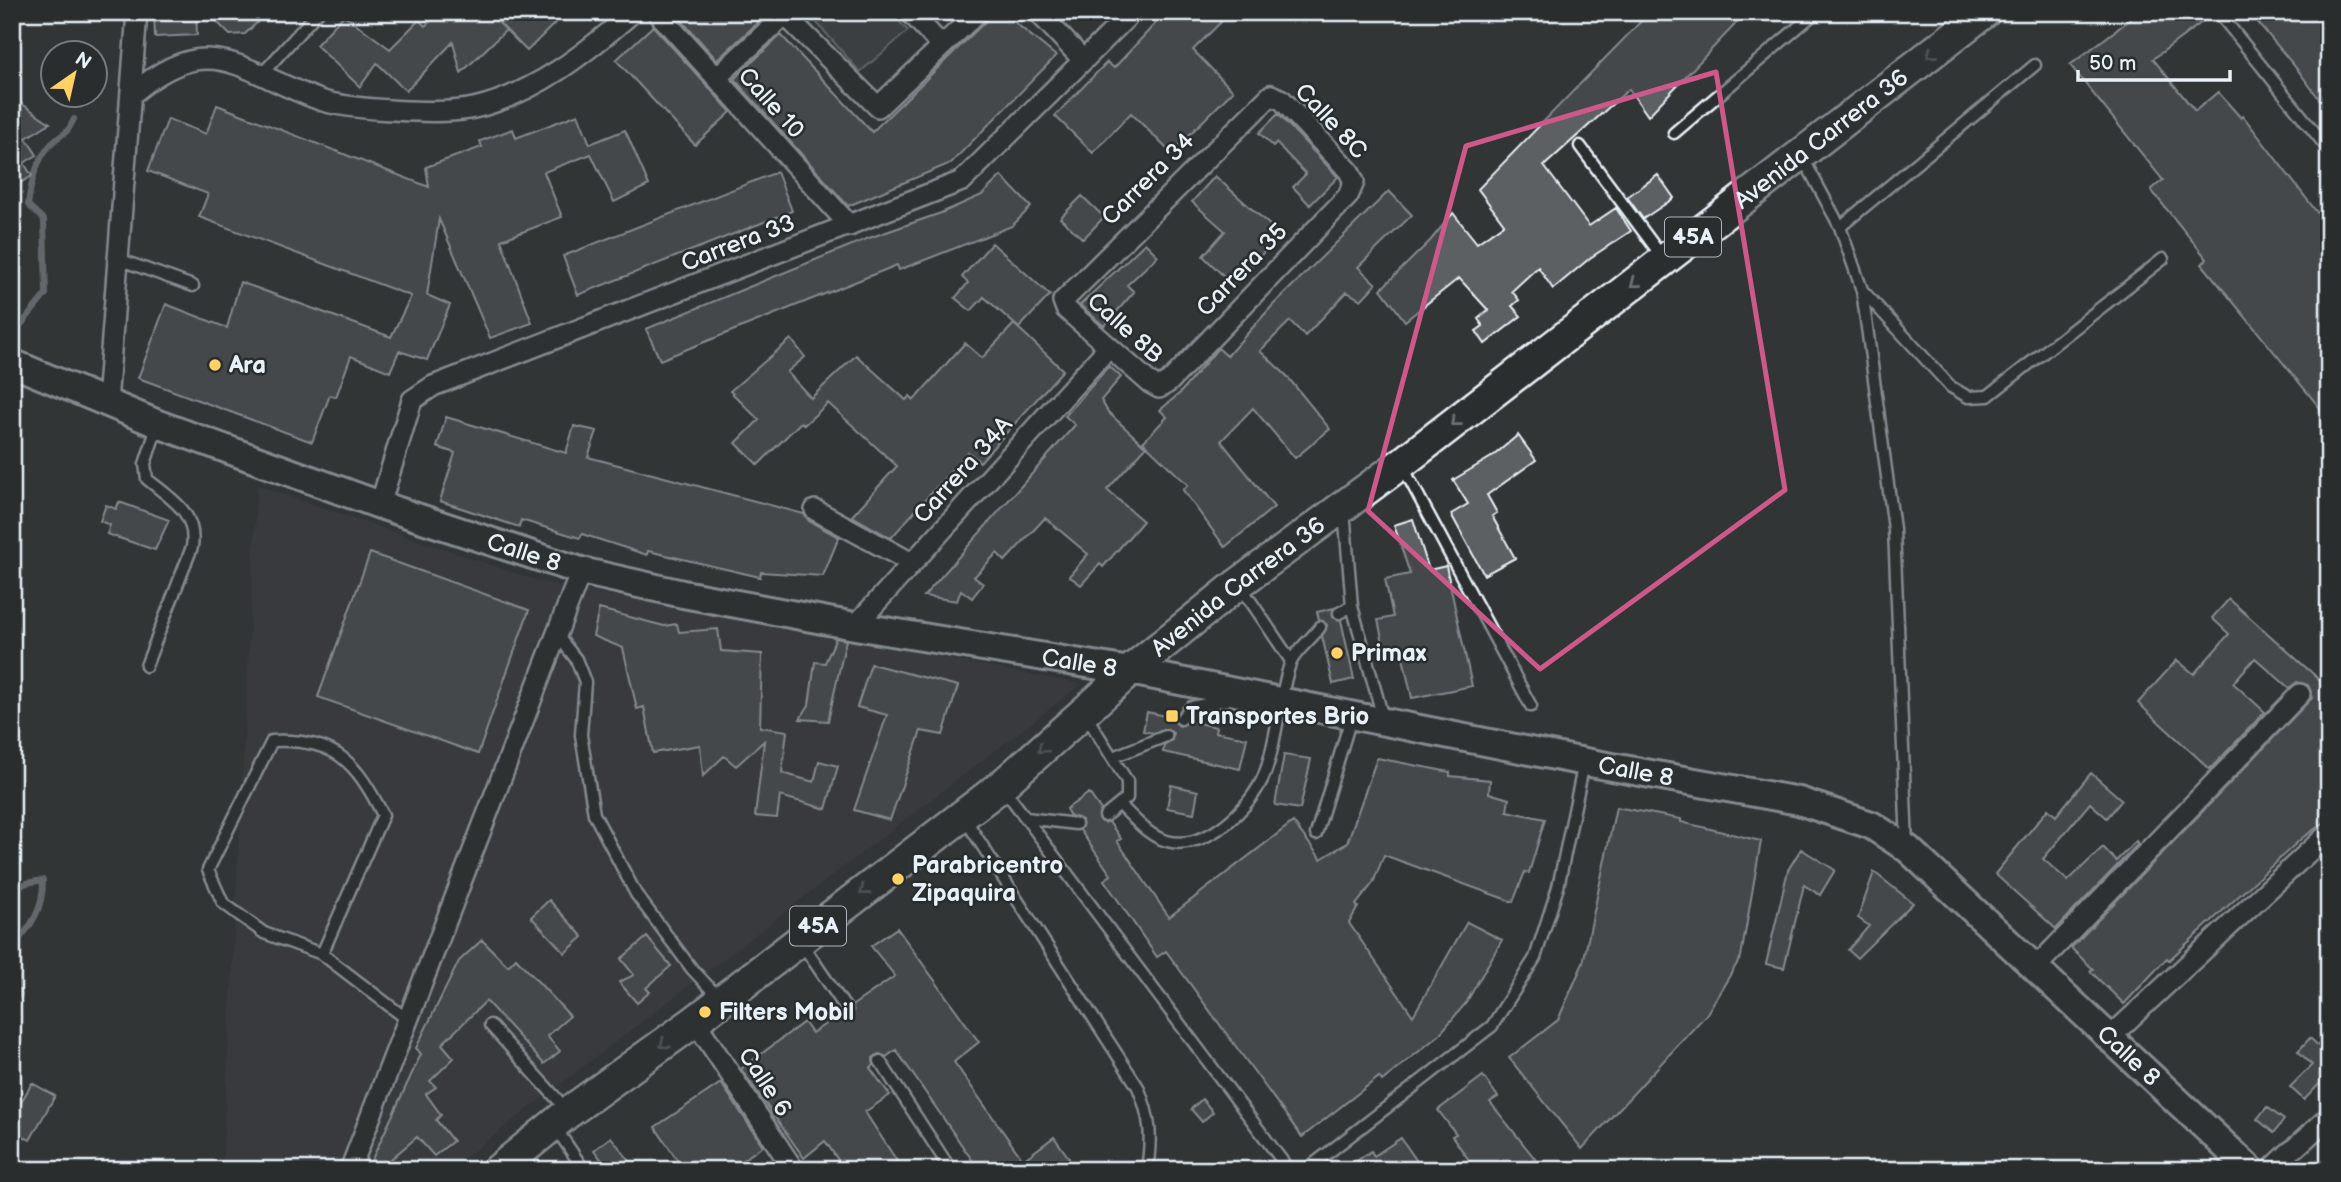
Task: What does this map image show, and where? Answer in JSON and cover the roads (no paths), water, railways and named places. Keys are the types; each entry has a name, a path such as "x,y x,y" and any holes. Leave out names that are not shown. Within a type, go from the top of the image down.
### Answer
{"main road":[{"name":"Avenida Carrera 36","path":"498,1170 1001,786 1130,671 1238,584 1402,463 1969,21"},
{"name":"Calle 8","path":"14,363 158,424 380,505 581,571 683,594 855,626 1130,671 1281,704 1799,801 1871,825 1908,849 2251,1170"}],"street":[{"path":"107,403 137,12"},
{"path":"131,95 156,74 187,59 224,59 323,101 386,110 474,108 529,86 577,61 633,12"},
{"name":"Calle 10","path":"657,12 850,226"},
{"path":"910,12 942,46"},
{"path":"716,78 786,14 878,107 978,12"},
{"path":"1038,12 1083,60"},
{"name":"Carrera 33","path":"380,505 412,400 433,386 962,181 1132,12"},
{"name":"Calle 8C","path":"1271,95 1282,100 1349,171 1354,182"},
{"name":"Carrera 34","path":"1063,301 1271,95"},
{"name":"Carrera 35","path":"1159,388 1169,382 1348,196 1354,182"},
{"name":"Calle 8B","path":"1063,301 1066,309 1159,388"},
{"name":"Carrera 34A","path":"855,626 1109,347"},
{"path":"815,510 912,563"},
{"path":"350,1170 581,571"},
{"path":"2035,967 2300,694"},
{"path":"2110,1037 2329,833"},
{"name":"Calle 6","path":"695,1021 794,1170"},
{"path":"2271,1170 2329,1116"}],"lane":[{"path":"261,75 318,12"},
{"path":"1674,133 1815,12"},
{"path":"2218,12 2329,150"},
{"path":"1840,227 2035,65"},
{"path":"1580,146 1664,260"},
{"path":"1801,154 1840,227 1862,290 1894,529 1908,849"},
{"path":"118,259 194,286"},
{"path":"1862,290 1951,387 1968,397 1988,396 2163,259"},
{"path":"146,666 192,547 195,530 182,509 147,479 145,464 158,424"},
{"path":"1402,463 1531,706"},
{"path":"1344,506 1352,606 1385,724"},
{"path":"1238,584 1291,661"},
{"path":"1339,613 1352,606"},
{"path":"1121,806 1144,829 1164,841 1181,844 1201,839 1223,825 1249,801 1264,775 1291,661 1320,627"},
{"path":"557,635 576,660 585,682 581,735 594,814 636,894 692,969 721,1001"},
{"path":"1181,719 1191,707 1248,697"},
{"path":"1083,712 1127,781 1127,798 1121,806 1105,816"},
{"path":"1316,834 1351,717"},
{"path":"1113,757 1166,736"},
{"path":"322,954 383,815 363,776 332,751 302,739 272,740 208,870 223,903 264,933 322,954 408,1020"},
{"path":"1306,1170 1492,1026 1535,958 1558,887 1585,762"},
{"path":"1001,786 1289,1170"},
{"path":"962,816 1139,1087 1149,1114 1151,1138 1147,1170"},
{"path":"1026,818 1076,824"},
{"path":"800,941 847,1010"},
{"path":"490,1025 562,1120 584,1170"},
{"path":"880,1061 951,1170"}],"waterway":[{"path":"12,336 46,294 44,220 28,205 33,180 46,150 66,132 74,119"},
{"path":"12,890 43,880 41,900 35,917 12,947"},
{"path":"12,949 20,995 12,999"}],"place":[{"name":"Ara","path":"215,365"},
{"name":"Primax","path":"1337,653"},
{"name":"Transportes Brio","path":"1172,716"},
{"name":"Parabricentro Zipaquira","path":"898,879"},
{"name":"Filters Mobil","path":"705,1012"}]}
